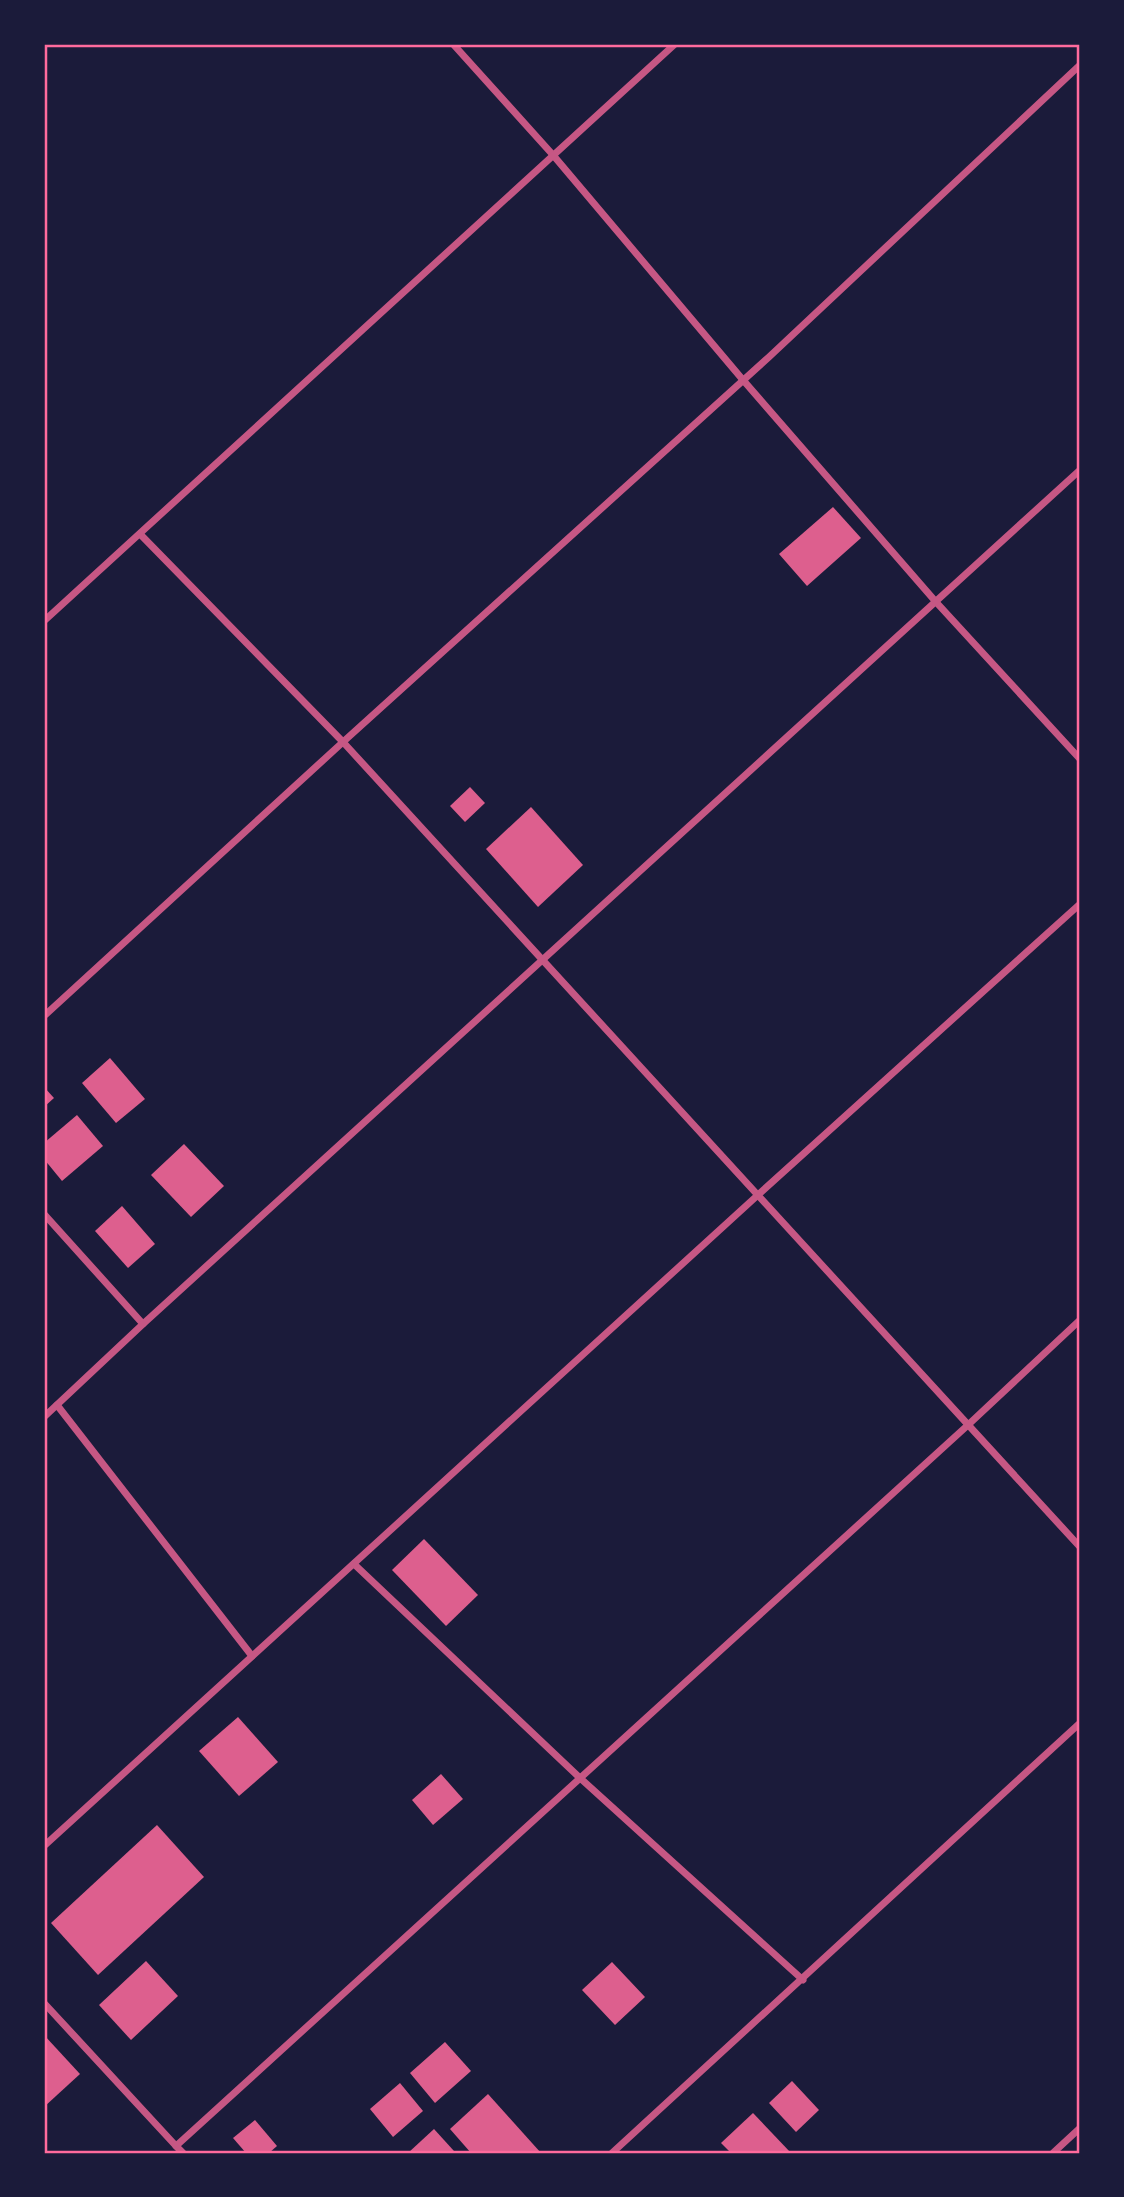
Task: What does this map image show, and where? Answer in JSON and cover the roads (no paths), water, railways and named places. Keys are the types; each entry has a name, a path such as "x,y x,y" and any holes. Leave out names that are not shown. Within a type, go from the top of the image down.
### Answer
{"street":[{"path":"453,44 553,155 743,380 936,602 1080,759"},
{"path":"44,621 675,44"},
{"path":"44,1016 743,380 1080,65"},
{"path":"44,1417 1080,470"},
{"path":"140,534 343,742 1080,1547"},
{"path":"44,1846 1080,904"},
{"path":"44,1214 143,1324"},
{"path":"176,2146 1080,1320"},
{"path":"57,1405 252,1656"},
{"path":"354,1564 580,1778 803,1980"},
{"path":"612,2153 1080,1723"},
{"path":"44,2003 183,2153"},
{"path":"1053,2153 1080,2128"}]}
